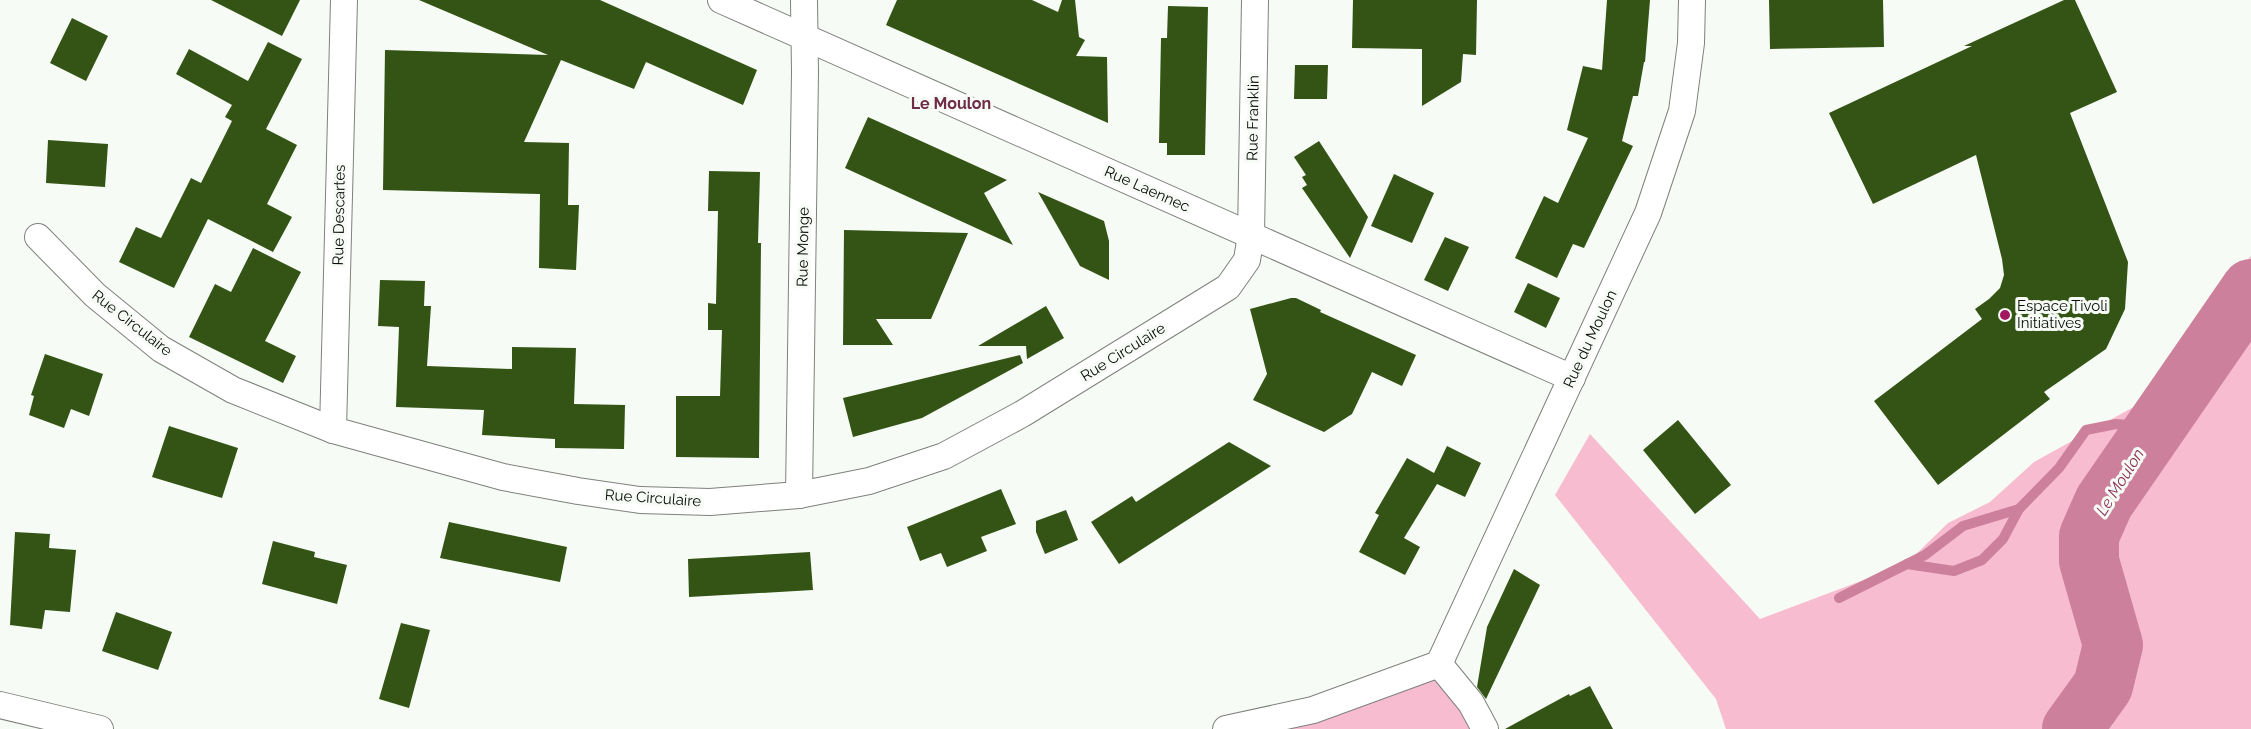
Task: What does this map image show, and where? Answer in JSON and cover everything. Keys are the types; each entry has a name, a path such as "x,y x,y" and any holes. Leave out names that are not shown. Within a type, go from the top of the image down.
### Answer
{"street":[{"name":"Rue Descartes","path":"333,430 344,0"},
{"name":"Rue Laennec","path":"721,0 1572,378"},
{"name":"Rue Monge","path":"799,495 804,0"},
{"name":"Rue Franklin","path":"1251,235 1255,0"},
{"name":"Rue du Moulon","path":"1439,664 1648,213 1682,111 1691,43 1692,0"},
{"name":"Rue Circulaire","path":"38,237 95,295 161,349 233,390 333,430 503,477 640,500 710,502 799,495 869,481 944,456 1022,414 1228,287 1247,260 1251,235"},
{"path":"1226,729 1313,710 1439,664 1471,703 1485,729"},
{"path":"0,705 100,729"}],"shaded area":[{"path":"2251,256 2251,729 1726,729 1716,699 1555,495 1590,434 1760,619 1906,564 1948,523 1990,502 2034,462 2139,404 2226,283"},
{"path":"1439,664 1485,729 1226,729"}],"building":[{"path":"211,0 300,0 282,36"},
{"path":"419,0 600,0 757,70 743,105 646,62 634,89 561,60 524,142 569,143 568,205 579,205 576,270 539,268 540,194 383,190 385,50 548,55"},
{"path":"897,0 1032,0 1058,12 1062,0 1075,0 1079,37 1085,40 1076,56 1107,57 1108,123 886,25"},
{"path":"1353,0 1477,0 1476,55 1463,54 1461,82 1422,106 1422,49 1352,48"},
{"path":"1607,0 1650,0 1645,62 1638,96 1633,96 1622,141 1633,146 1584,248 1573,244 1557,278 1515,258 1544,196 1558,203 1588,138 1567,130 1583,66 1602,70"},
{"path":"1769,0 1883,0 1884,47 1770,49"},
{"path":"2064,0 2075,0 2117,92 2070,113 2128,262 2125,309 2106,349 2044,392 2050,399 1938,485 1874,401 1982,319 1975,309 2000,288 2004,275 2002,259 1976,155 1873,204 1829,113 1972,46 1964,46"},
{"path":"1168,6 1208,7 1205,155 1167,155 1167,143 1159,143 1161,38 1167,38"},
{"path":"72,18 108,36 86,81 50,63"},
{"path":"268,42 302,59 266,129 297,145 267,204 292,217 273,252 208,219 174,288 119,262 136,227 161,238 191,178 201,183 232,121 225,117 232,105 176,74 189,49 248,81"},
{"path":"1295,65 1328,65 1327,99 1294,99"},
{"path":"868,117 1007,180 984,193 1013,245 845,168"},
{"path":"48,140 108,144 105,187 46,183"},
{"path":"1319,141 1368,217 1350,258 1302,188 1307,185 1302,177 1306,175 1294,157"},
{"path":"709,171 760,172 759,458 676,457 676,396 720,396 722,330 708,330 708,303 716,304 718,211 708,211"},
{"path":"1394,174 1434,193 1412,243 1371,226"},
{"path":"1038,192 1104,221 1109,241 1109,280 1080,266"},
{"path":"844,230 968,233 931,319 876,319 893,345 843,345"},
{"path":"1445,237 1469,247 1448,291 1424,280"},
{"path":"253,248 301,272 265,341 296,356 283,383 189,337 215,284 231,292"},
{"path":"380,280 425,281 424,306 431,306 427,366 512,369 512,347 576,348 574,404 625,405 624,449 555,448 555,439 482,435 484,410 396,407 399,327 378,326"},
{"path":"1528,283 1560,298 1546,328 1514,312"},
{"path":"1296,298 1321,310 1320,312 1416,355 1402,386 1372,372 1352,414 1324,432 1253,400 1267,374 1250,309"},
{"path":"1046,306 1064,338 1027,359 1026,346 978,346"},
{"path":"45,354 103,374 89,416 71,409 64,428 29,415 34,396 31,395"},
{"path":"1020,355 1023,363 922,418 853,437 843,398"},
{"path":"1678,420 1731,485 1695,514 1643,450"},
{"path":"169,426 238,448 222,498 152,477"},
{"path":"1229,442 1271,466 1119,564 1091,522 1132,496 1136,502"},
{"path":"1447,446 1481,463 1465,497 1437,484 1404,538 1420,547 1405,575 1359,552 1379,515 1375,513 1407,458 1434,473"},
{"path":"1001,489 1016,524 981,537 987,551 947,567 941,553 920,561 907,527"},
{"path":"1066,510 1078,540 1045,554 1036,532 1036,521"},
{"path":"449,522 567,547 560,582 440,558"},
{"path":"15,532 50,534 49,548 76,550 70,612 45,610 42,629 10,625"},
{"path":"273,541 315,552 314,557 347,565 337,604 262,584"},
{"path":"810,552 813,590 689,597 688,559"},
{"path":"1514,569 1540,585 1486,699 1477,687 1487,627"},
{"path":"116,612 172,632 158,670 102,651"},
{"path":"401,623 430,630 409,708 379,699"},
{"path":"1590,686 1613,729 1505,729 1569,694 1570,696"}],"waterway":[{"name":"Le Moulon","path":"2072,729 2103,686 2113,645 2089,561 2089,536 2104,502 2251,289"},
{"path":"1907,564 1954,571 1982,560 2003,539 2019,509 2059,468 2086,430 2116,424 2156,427"},
{"path":"1839,598 1925,555 1963,526 2019,509"}],"place":[{"name":"Espace Tivoli Initiatives","path":"2005,315"}],"district":[{"name":"Le Moulon","path":"951,103"}]}
